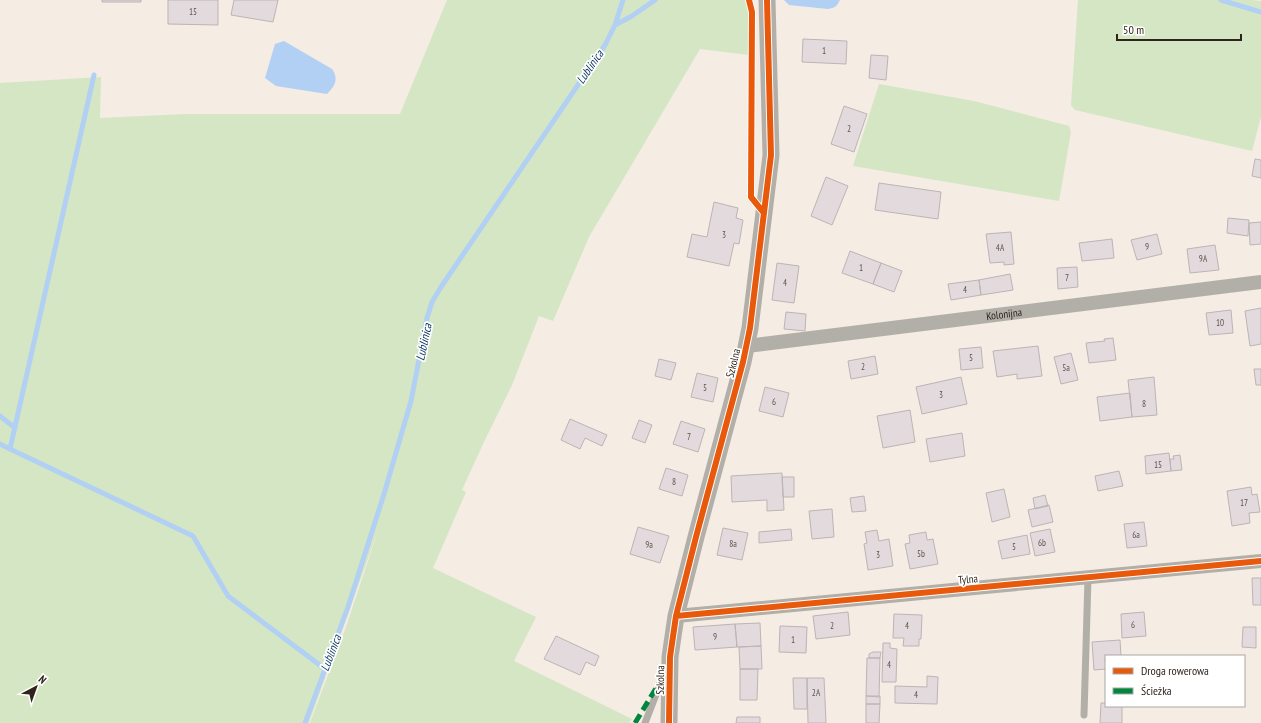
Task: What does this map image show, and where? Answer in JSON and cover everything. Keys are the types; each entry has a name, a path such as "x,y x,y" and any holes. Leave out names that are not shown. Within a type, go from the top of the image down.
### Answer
{"street":[{"name":"Szkolna","path":"669,723 670,657 676,616 747,346 771,155 767,0"},
{"name":"Kolonijna","path":"747,346 1261,282"},
{"name":"Tylna","path":"676,616 1261,561"}],"lane":[{"path":"1084,715 1088,578"},
{"path":"645,723 670,657"}],"green space":[{"path":"447,0 745,0 749,11 749,55 700,49 589,237 553,321 539,316 512,385 462,490 466,492 433,568 536,617 514,661 632,719 629,723 310,723 346,627 380,525 309,723 0,723 0,83 101,77 100,118 186,114 400,114"},
{"path":"1078,0 1261,1 1261,117 1252,151 1075,110 1071,105"},
{"path":"879,84 974,101 1069,126 1071,132 1059,201 853,166"}],"water":[{"path":"784,0 840,0 836,6 828,9 789,5"},
{"path":"284,41 332,69 336,79 332,88 327,94 276,86 265,78 275,44"}],"building":[{"path":"102,0 141,0 141,2 102,2"},
{"path":"168,0 218,0 218,25 168,24"},
{"path":"234,0 278,0 273,22 231,15"},
{"path":"803,39 847,41 846,64 802,62"},
{"path":"871,55 888,56 886,80 869,78"},
{"path":"844,106 867,114 854,152 831,144"},
{"path":"1255,159 1261,160 1261,178 1252,176"},
{"path":"826,177 848,186 832,225 811,216"},
{"path":"879,183 941,192 938,219 875,210"},
{"path":"714,202 738,208 736,218 743,220 739,244 734,243 729,266 687,257 692,234 707,237"},
{"path":"1228,218 1249,220 1248,236 1227,233"},
{"path":"1261,222 1261,244 1250,245 1249,223"},
{"path":"1011,232 1014,264 1004,265 1004,262 990,263 986,234"},
{"path":"1157,234 1162,254 1137,260 1131,240"},
{"path":"1112,239 1114,258 1082,261 1079,243"},
{"path":"1215,245 1219,270 1190,273 1187,249"},
{"path":"850,251 881,263 873,284 842,273"},
{"path":"777,263 799,266 794,303 772,300"},
{"path":"881,263 902,271 894,292 873,284"},
{"path":"1077,267 1078,287 1058,289 1057,268"},
{"path":"1010,274 1013,290 981,295 979,280"},
{"path":"979,280 981,295 951,300 948,284"},
{"path":"1261,308 1261,344 1250,346 1245,311"},
{"path":"1231,310 1233,333 1209,335 1206,313"},
{"path":"786,312 806,314 805,331 784,329"},
{"path":"1113,338 1116,360 1089,363 1086,343 1105,341 1104,339"},
{"path":"1038,346 1042,376 1017,379 1017,374 997,377 993,351"},
{"path":"981,347 983,368 961,370 959,349"},
{"path":"1071,353 1078,380 1061,384 1054,357"},
{"path":"875,356 878,374 851,379 848,361"},
{"path":"659,359 676,363 671,380 655,376"},
{"path":"1254,369 1261,369 1261,385 1256,385"},
{"path":"697,373 718,378 713,402 691,397"},
{"path":"961,377 967,404 922,414 916,387"},
{"path":"1154,377 1157,415 1132,417 1128,380"},
{"path":"765,387 789,393 783,417 759,411"},
{"path":"1130,393 1132,417 1100,421 1097,397"},
{"path":"910,410 915,442 883,448 877,416"},
{"path":"570,419 607,435 602,446 585,438 580,449 561,440"},
{"path":"639,420 652,425 645,443 632,438"},
{"path":"681,421 705,429 698,452 673,444"},
{"path":"962,433 965,456 930,462 926,439"},
{"path":"1169,453 1171,471 1146,474 1145,456"},
{"path":"1180,455 1182,470 1171,471 1170,459 1174,459 1173,456"},
{"path":"666,468 688,475 682,496 659,489"},
{"path":"1119,471 1123,486 1098,491 1095,476"},
{"path":"782,473 784,510 767,511 767,500 732,502 731,476"},
{"path":"782,477 794,477 794,497 783,497"},
{"path":"1251,487 1252,495 1257,494 1260,512 1249,513 1250,523 1232,526 1227,491"},
{"path":"1004,489 1010,517 992,522 986,493"},
{"path":"1045,495 1048,506 1035,509 1033,498"},
{"path":"864,496 866,511 852,512 850,498"},
{"path":"1049,505 1053,522 1032,527 1028,510"},
{"path":"832,509 834,537 812,539 809,511"},
{"path":"1144,522 1147,546 1127,548 1124,524"},
{"path":"638,527 669,536 660,563 630,554"},
{"path":"723,528 748,533 742,560 717,555"},
{"path":"791,529 792,540 759,543 759,532"},
{"path":"1050,529 1055,552 1035,556 1030,533"},
{"path":"877,530 879,541 889,539 893,566 868,570 864,544 867,543 865,532"},
{"path":"926,532 927,540 933,539 938,564 910,569 905,544 910,543 909,535"},
{"path":"1027,535 1030,554 1002,559 998,541"},
{"path":"1252,578 1261,578 1261,605 1253,605"},
{"path":"848,612 850,635 816,639 813,616"},
{"path":"1144,612 1146,636 1122,638 1121,614"},
{"path":"894,614 922,615 921,639 919,639 919,646 903,646 904,638 893,638"},
{"path":"760,623 761,646 737,647 735,624"},
{"path":"735,624 737,647 695,650 693,627"},
{"path":"780,626 807,627 806,653 779,652"},
{"path":"1243,627 1256,627 1256,648 1242,647"},
{"path":"556,636 599,656 595,666 586,662 580,675 544,659"},
{"path":"1120,640 1121,655 1105,655 1105,669 1094,670 1092,642"},
{"path":"883,643 890,643 890,648 897,649 896,682 882,682"},
{"path":"761,646 762,669 740,669 739,647"},
{"path":"873,652 881,652 880,658 869,658 869,654"},
{"path":"867,658 880,658 879,697 866,696"},
{"path":"740,669 758,669 757,700 740,700"},
{"path":"927,676 938,677 937,704 895,703 895,686 927,687"},
{"path":"793,678 807,678 807,709 794,709"},
{"path":"807,678 824,678 826,723 808,723"},
{"path":"866,696 880,696 880,704 866,704"},
{"path":"1101,703 1105,703 1105,707 1122,707 1122,723 1100,723"},
{"path":"866,704 880,704 879,723 866,723"},
{"path":"737,717 760,717 760,723 736,723"}],"waterway":[{"name":"Lublinica","path":"305,723 348,607 384,494 411,401 427,318 432,302 605,45 615,25 623,0"},
{"path":"615,25 632,16 655,0"},
{"path":"1221,0 1261,12"},
{"path":"94,75 10,449 193,536 228,596 325,669"},
{"path":"0,416 15,428"},
{"path":"0,444 10,449"}],"marked path":[{"path":"635,723 664,675"}],"cycle path":[{"path":"749,0 752,12 751,197 764,213"},
{"path":"669,723 670,657 676,616 743,362 750,328 771,155 767,0"},
{"path":"676,616 1261,561"}]}
